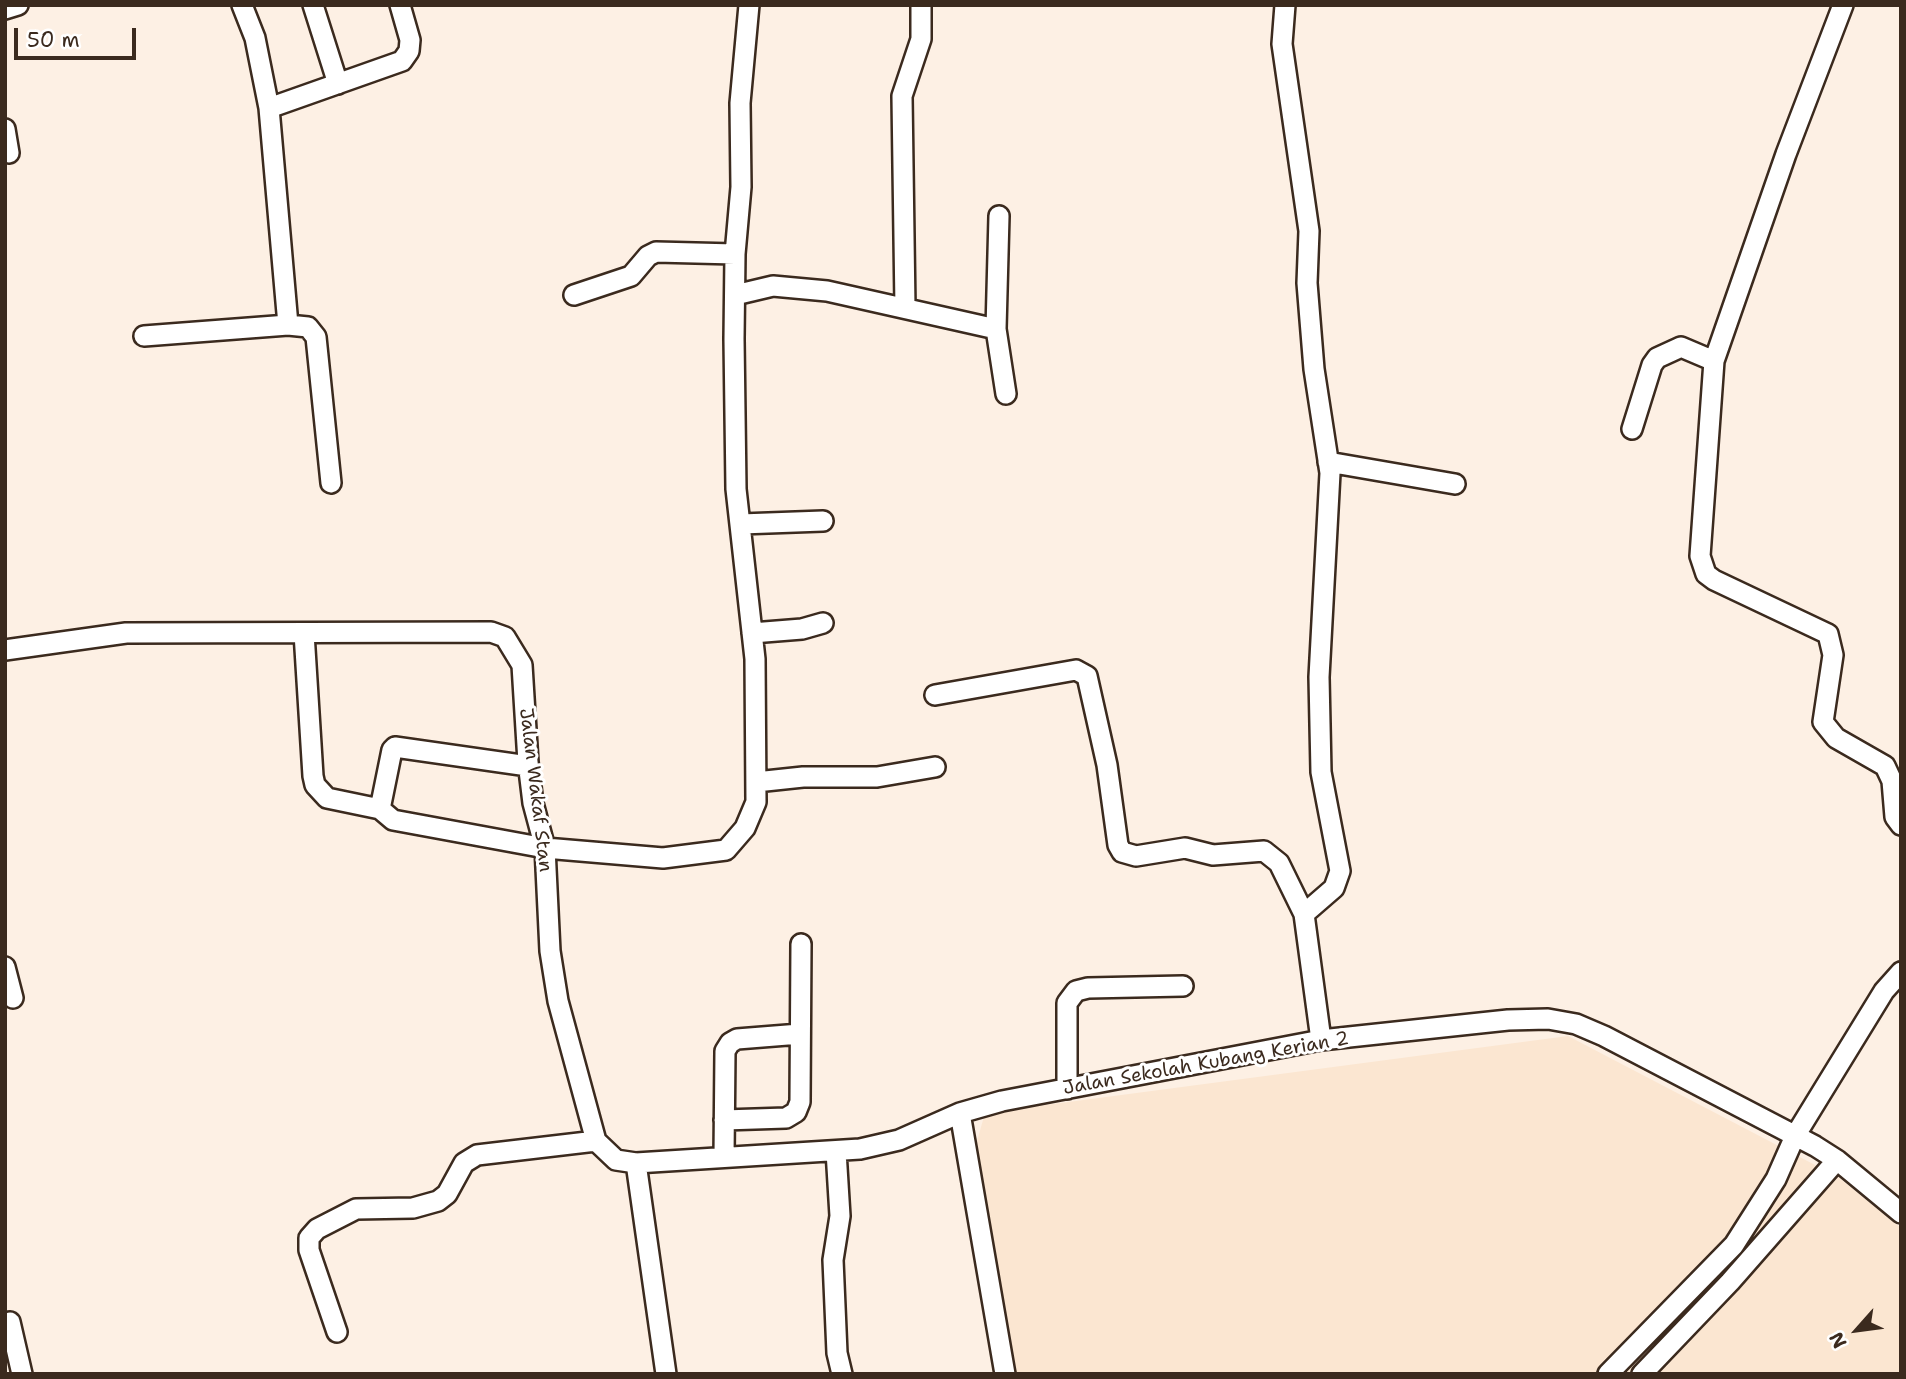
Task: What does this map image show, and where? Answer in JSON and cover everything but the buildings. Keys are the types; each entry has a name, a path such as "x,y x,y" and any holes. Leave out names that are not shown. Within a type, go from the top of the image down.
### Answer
{"street":[{"path":"5,9 18,5"},
{"path":"242,5 255,38 269,108 288,325"},
{"path":"313,5 338,84"},
{"path":"269,108 402,61 409,51 410,40 400,5"},
{"path":"304,633 313,776 315,785 327,798 380,809 393,820 545,848 663,858 726,850 745,828 756,802 756,782 752,633 736,489 734,295 741,187 740,103 749,5"},
{"path":"905,307 902,96 921,38 921,5"},
{"path":"1286,5 1282,44 1309,231 1307,283 1314,369 1328,462 1319,677 1321,772 1340,871 1339,881 1334,888 1304,914"},
{"path":"1843,5 1786,154 1714,361 1702,566 1714,580 1828,634 1833,655 1823,722 1836,738 1885,766 1892,781 1895,817 1901,825"},
{"path":"5,129 9,153"},
{"path":"999,216 996,329 1006,394"},
{"path":"574,295 631,276 648,256 656,252 735,254"},
{"path":"734,295 773,286 827,291 996,329"},
{"path":"144,336 288,325 308,327 316,337 331,483"},
{"path":"1632,429 1652,365 1657,358 1681,347 1714,361"},
{"path":"1328,462 1455,484"},
{"path":"741,524 823,521"},
{"path":"752,633 802,629 823,623"},
{"name":"Jalan Wakaf Stan","path":"5,650 126,633 491,632 505,637 522,665 528,766 533,803 545,848 550,951 558,1001 596,1141"},
{"path":"935,695 1076,670 1087,676 1107,765 1118,845 1122,852 1136,856 1185,848 1221,855 1254,849 1264,851 1279,863 1304,914 1321,1040"},
{"path":"380,809 391,750 396,747 528,766"},
{"path":"756,782 803,777 877,777 935,766"},
{"path":"724,1120 786,1118 796,1112 800,1102 801,944"},
{"path":"5,967 13,998"},
{"path":"1608,1374 1734,1245 1776,1179 1794,1136 1884,991 1901,972"},
{"path":"1067,1089 1067,1003 1076,991 1088,988 1182,986"},
{"name":"Jalan Sekolah Kubang Kerian 2","path":"636,1163 836,1151 899,1140 960,1113 1067,1089 1321,1040 1508,1020 1548,1019 1576,1024 1604,1036 1794,1136 1837,1160 1901,1213"},
{"path":"724,1157 725,1051 730,1043 737,1039 800,1034"},
{"path":"960,1113 1005,1374"},
{"path":"337,1332 309,1250 310,1238 317,1229 356,1209 413,1208 438,1201 447,1194 464,1163 477,1156 596,1141 616,1160 636,1163 666,1374"},
{"path":"836,1151 840,1216 833,1260 837,1353 842,1374"},
{"path":"1642,1374 1730,1282 1837,1160"},
{"path":"10,1322 22,1374"}],"shaded area":[{"path":"1568,1036 1838,1177 1901,1228 1901,1374 1009,1374 977,1141 985,1113"}]}
